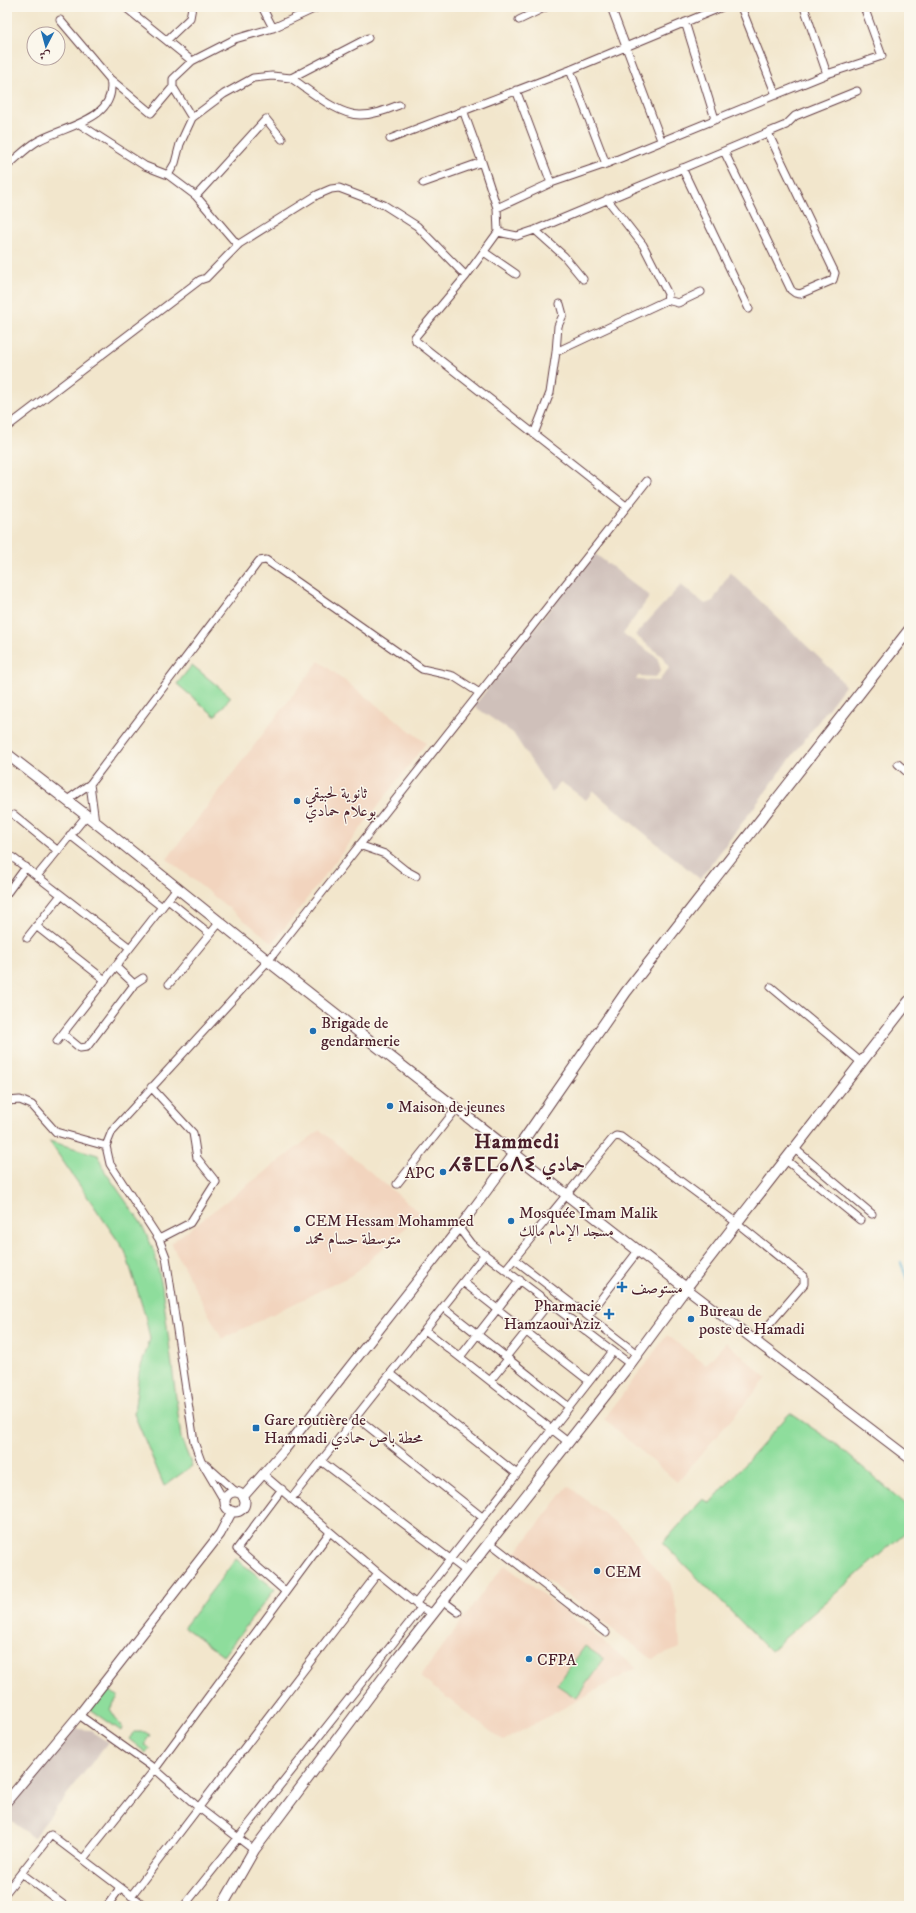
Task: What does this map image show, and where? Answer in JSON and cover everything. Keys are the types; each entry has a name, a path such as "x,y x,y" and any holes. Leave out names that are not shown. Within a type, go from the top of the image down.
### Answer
{"main road":[{"path":"514,1154 626,992 909,630"},
{"path":"7,754 95,822 268,961 458,1108 514,1154 686,1288"},
{"path":"222,1906 254,1850 433,1613 630,1364 686,1288 909,1001"}],"street":[{"path":"125,7 192,61"},
{"path":"167,40 190,18 192,7"},
{"path":"262,7 274,28"},
{"path":"192,118 173,87 173,79 192,61 235,39 274,28 318,7"},
{"path":"519,20 546,7"},
{"path":"611,7 661,140"},
{"path":"390,139 570,70 722,7"},
{"path":"741,7 776,95"},
{"path":"804,7 826,74"},
{"path":"497,208 551,183 606,164 661,140 826,74 882,56 864,7"},
{"path":"60,20 110,79 151,113 173,87"},
{"path":"685,22 715,119"},
{"path":"291,78 368,38"},
{"path":"570,70 606,164"},
{"path":"168,175 175,163 180,144 192,118 224,94 252,78 272,76 291,78 344,113 359,115 375,114 399,105"},
{"path":"7,166 38,141 81,124 108,101 112,88 110,79"},
{"path":"516,90 551,183"},
{"path":"498,232 517,236 535,230 768,133 786,125 795,116 858,92"},
{"path":"463,110 497,208 498,232 466,276 415,337 416,342 626,506"},
{"path":"196,196 266,119 282,139"},
{"path":"81,124 145,166 168,175 196,196 236,243 239,244"},
{"path":"724,151 791,290 795,294 803,293 833,280 835,273 768,133"},
{"path":"423,183 482,162"},
{"path":"682,168 749,309"},
{"path":"7,426 200,280 206,278 239,244 317,195 331,189 339,188 384,205 417,226 466,276"},
{"path":"607,199 643,245 668,297 678,303 701,292"},
{"path":"535,230 564,256 583,279"},
{"path":"484,252 516,274"},
{"path":"556,352 668,297"},
{"path":"534,434 550,393 558,326 562,315 560,304"},
{"path":"201,1461 239,1495 244,1502 242,1508 238,1511 228,1509 201,1461 192,1433 168,1264 159,1239 110,1164 106,1146 112,1131 268,961 478,692 647,481"},
{"path":"67,800 90,784 259,561 266,560 422,669 453,676 478,692"},
{"path":"898,764 909,774"},
{"path":"90,784 95,822"},
{"path":"14,815 58,850"},
{"path":"37,876 86,815"},
{"path":"70,835 162,907"},
{"path":"359,845 385,854 405,870 416,876"},
{"path":"12,857 130,948"},
{"path":"7,893 26,867"},
{"path":"57,1041 177,888"},
{"path":"27,938 61,894"},
{"path":"168,900 210,934"},
{"path":"169,984 220,922"},
{"path":"36,926 105,980"},
{"path":"116,966 134,984"},
{"path":"63,1034 78,1047 86,1048 134,984 143,978"},
{"path":"771,987 862,1063"},
{"path":"151,1087 193,1133 197,1158 216,1182 190,1223 159,1239"},
{"path":"7,1101 20,1100 32,1104 56,1132 106,1146"},
{"path":"397,1184 458,1108"},
{"path":"506,1270 613,1138 616,1136 622,1137 737,1223 804,1277 804,1284 756,1340"},
{"path":"794,1149 872,1214"},
{"path":"225,1502 228,1495 239,1495 264,1475 458,1228 514,1154"},
{"path":"786,1160 860,1220"},
{"path":"458,1228 472,1244 630,1364"},
{"path":"588,1316 638,1251"},
{"path":"291,1499 485,1254"},
{"path":"514,1259 637,1354"},
{"path":"460,1357 520,1280"},
{"path":"463,1282 589,1381"},
{"path":"686,1288 909,1458"},
{"path":"490,1381 526,1332 550,1303"},
{"path":"444,1307 569,1407"},
{"path":"425,1330 568,1442"},
{"path":"184,1906 419,1605 450,1559 482,1517 613,1351"},
{"path":"391,1374 517,1474"},
{"path":"356,1417 482,1517"},
{"path":"321,1460 466,1571"},
{"path":"264,1475 378,1573 419,1605 433,1613"},
{"path":"282,1490 236,1550 285,1591"},
{"path":"7,1801 79,1715 220,1534 232,1511"},
{"path":"83,1859 155,1769 330,1532"},
{"path":"489,1542 606,1633"},
{"path":"131,1896 198,1806 378,1573"},
{"path":"443,1600 458,1612"},
{"path":"79,1715 155,1769 198,1806 254,1850"},
{"path":"7,1891 51,1835 145,1906"},
{"path":"21,1873 65,1906"},
{"path":"107,1906 120,1888"}],"shaded area":[{"path":"594,553 650,596 623,634 657,657 661,670 656,677 638,676 636,680 659,681 669,668 664,658 635,635 681,585 705,604 713,601 730,572 836,674 845,686 700,879 593,791 586,800 561,782 552,793 513,733 474,706"},
{"name":"ثانوية لحبيقي بوعلام حمادي","path":"319,661 426,743 273,943 167,859"},
{"name":"CEM Hessam Mohammed متوسطة حسام محمد","path":"320,1130 421,1214 354,1274 222,1339 171,1243"},
{"path":"667,1335 706,1365 726,1342 767,1378 677,1482 604,1419"},
{"name":"CEM","path":"568,1486 629,1533 647,1559 670,1583 678,1612 680,1648 652,1659 514,1555"},
{"name":"CFPA","path":"505,1565 637,1668 503,1741 420,1677 486,1588"},
{"path":"69,1728 89,1730 108,1742 33,1838 7,1817 7,1809"}],"green space":[{"path":"192,665 231,697 215,716 177,684"},
{"path":"49,1141 98,1155 104,1170 141,1223 154,1251 162,1286 181,1438 192,1466 164,1486 134,1414 139,1372 150,1339 145,1315 125,1251"},
{"path":"790,1413 833,1442 909,1507 909,1529 770,1651 663,1543 703,1499 710,1503"},
{"path":"236,1559 275,1589 223,1656 184,1627"},
{"path":"585,1646 604,1659 576,1698 557,1685"},
{"path":"103,1685 118,1697 110,1709 122,1728 121,1731 86,1706"},
{"path":"134,1732 145,1732 150,1735 144,1744 150,1749 146,1753 129,1739"}],"waterway":[{"path":"901,1263 909,1284"}],"place":[{"name":"ثانوية لحبيقي بوعلام حمادي","path":"297,801"},
{"name":"Brigade de gendarmerie","path":"313,1031"},
{"name":"Maison de jeunes","path":"390,1106"},
{"name":"APC","path":"443,1172"},
{"name":"Mosquée Imam Malik مسجد الإمام مالك","path":"511,1221"},
{"name":"CEM Hessam Mohammed متوسطة حسام محمد","path":"297,1229"},
{"name":"مستوصف","path":"622,1287"},
{"name":"Pharmacie Hamzaoui Aziz","path":"609,1314"},
{"name":"Bureau de poste de Hamadi","path":"691,1319"},
{"name":"Gare routière de Hammadi محطة باص حمادي","path":"256,1428"},
{"name":"CEM","path":"597,1571"},
{"name":"CFPA","path":"529,1659"}],"district":[{"name":"Hammedi ⵃⴻⵎⵎⴰⴷⵉ حمادي","path":"517,1152"}]}
